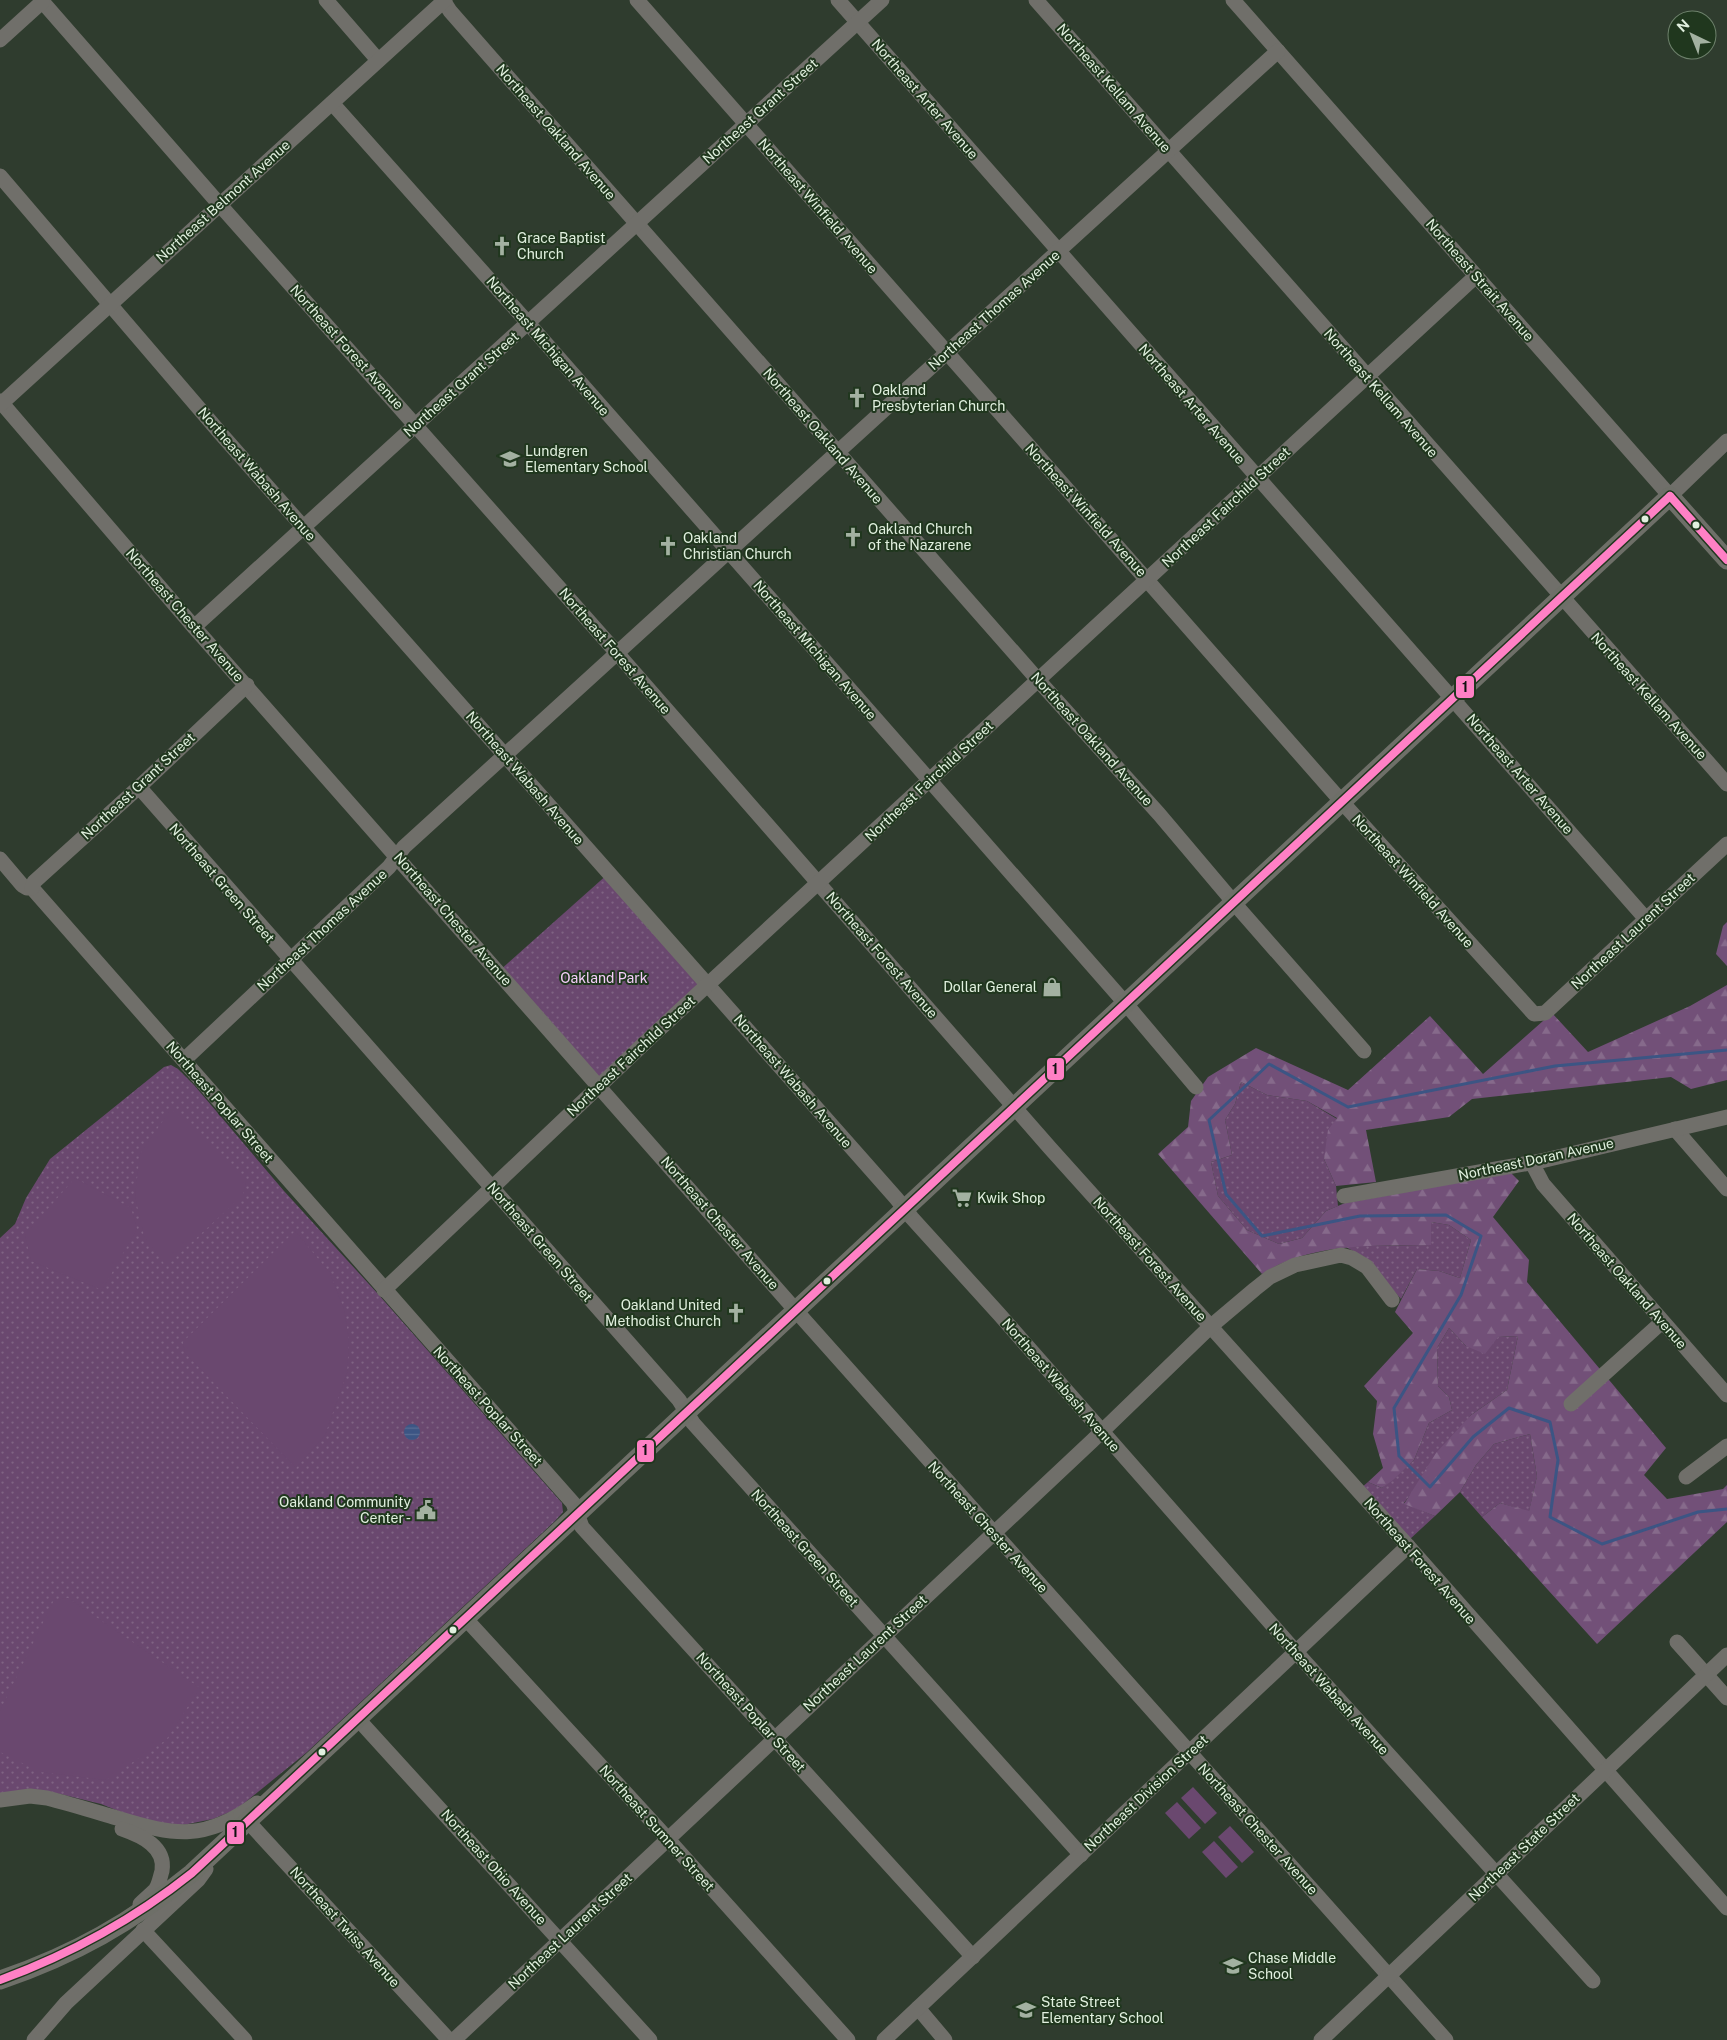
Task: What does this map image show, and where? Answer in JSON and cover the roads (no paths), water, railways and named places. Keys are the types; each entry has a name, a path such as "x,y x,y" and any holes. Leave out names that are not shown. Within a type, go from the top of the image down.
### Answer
{"main road":[{"name":"Northeast Strait Avenue","path":"1670,496 1727,560"},
{"path":"0,1980 80,1948 108,1933 157,1902 192,1873 230,1838 245,1818 301,1771 577,1515 1670,496"}],"street":[{"path":"326,0 378,60"},
{"name":"Northeast Belmont Avenue","path":"1,402 444,0"},
{"name":"Northeast Oakland Avenue","path":"444,0 456,19 1038,680 1159,814 1364,1051"},
{"name":"Northeast Winfield Avenue","path":"638,0 1342,802 1534,1014 1538,1015"},
{"name":"Northeast Arter Avenue","path":"838,0 1646,919"},
{"name":"Northeast Grant Street","path":"194,627 882,0"},
{"name":"Northeast Kellam Avenue","path":"1036,0 1727,784"},
{"name":"Northeast Strait Avenue","path":"1234,0 1670,496"},
{"path":"0,40 41,1"},
{"name":"Northeast Forest Avenue","path":"41,1 617,652 1015,1107 1408,1546 1604,1771 1727,1908"},
{"name":"Northeast Thomas Avenue","path":"184,1060 389,867 404,847 1278,51"},
{"name":"Northeast Michigan Avenue","path":"332,103 930,780 1126,1004 1196,1088"},
{"name":"Northeast Wabash Avenue","path":"0,176 304,527 905,1209 1296,1652 1495,1875 1593,1981"},
{"name":"Northeast Fairchild Street","path":"384,1290 600,1085 1476,276"},
{"name":"Northeast Chester Avenue","path":"1,402 194,627 994,1533 1446,2040"},
{"path":"1670,496 1727,441"},
{"name":"Northeast Grant Street","path":"32,888 34,882 139,787 247,685"},
{"name":"Northeast Green Street","path":"139,787 679,1400 693,1423 1081,1855"},
{"name":"Northeast Laurent Street","path":"1538,1015 1546,1013 1727,844"},
{"name":"Northeast Poplar Street","path":"0,859 22,885 32,888 567,1496 573,1503 582,1527 973,1957"},
{"name":"Northeast Doran Avenue","path":"1344,1196 1532,1163 1727,1117"},
{"path":"1675,1129 1727,1189"},
{"name":"Northeast Oakland Avenue","path":"1532,1163 1543,1184 1727,1395"},
{"name":"Northeast Laurent Street","path":"454,2040 994,1533 1210,1327 1255,1289 1280,1271 1333,1255 1352,1258 1366,1267 1392,1300"},
{"path":"1571,1404 1662,1322"},
{"path":"1686,1477 1727,1446"},
{"name":"Northeast Division Street","path":"884,2040 1408,1546"},
{"name":"Northeast Sumner Street","path":"465,1618 668,1839 848,2040"},
{"path":"1677,1642 1727,1698"},
{"name":"Northeast State Street","path":"1321,2040 1727,1655"},
{"name":"Northeast Ohio Avenue","path":"357,1718 650,2040"},
{"path":"0,1800 30,1796 47,1798 167,1832 207,1828 245,1818"},
{"path":"0,1808 29,1803 48,1806 136,1834 156,1848 162,1859 162,1868 156,1889 108,1933"},
{"name":"Northeast Twiss Avenue","path":"245,1818 449,2040"},
{"path":"39,2038 66,2003 198,1880 230,1838"},
{"path":"143,1930 245,2040"},
{"path":"918,2008 944,2040"},
{"path":"1333,2028 1343,2040"}],"water":[{"path":"412,1424 418,1426 420,1432 418,1438 412,1440 406,1438 404,1432 406,1426"}],"waterway":[{"path":"1727,1050 1555,1066 1348,1107 1269,1064 1209,1120 1226,1194 1262,1236 1360,1216 1446,1215 1481,1236 1461,1295 1394,1408 1399,1456 1430,1487 1473,1437 1509,1408 1550,1422 1558,1460 1550,1517 1602,1544 1698,1512 1727,1509"}],"place":[{"name":"Grace Baptist Church","path":"502,246"},
{"name":"Oakland Presbyterian Church","path":"857,398"},
{"name":"Lundgren Elementary School","path":"510,459"},
{"name":"Oakland Church of the Nazarene","path":"853,537"},
{"name":"Oakland Christian Church","path":"668,546"},
{"name":"Dollar General","path":"1052,987"},
{"name":"Kwik Shop","path":"962,1198"},
{"name":"Oakland United Methodist Church","path":"736,1313"},
{"name":"Oakland Community Center -","path":"426,1510"},
{"name":"Chase Middle School","path":"1233,1966"},
{"name":"State Street Elementary School","path":"1026,2010"}],"park label":[{"name":"Oakland Park","path":"604,978"}]}
